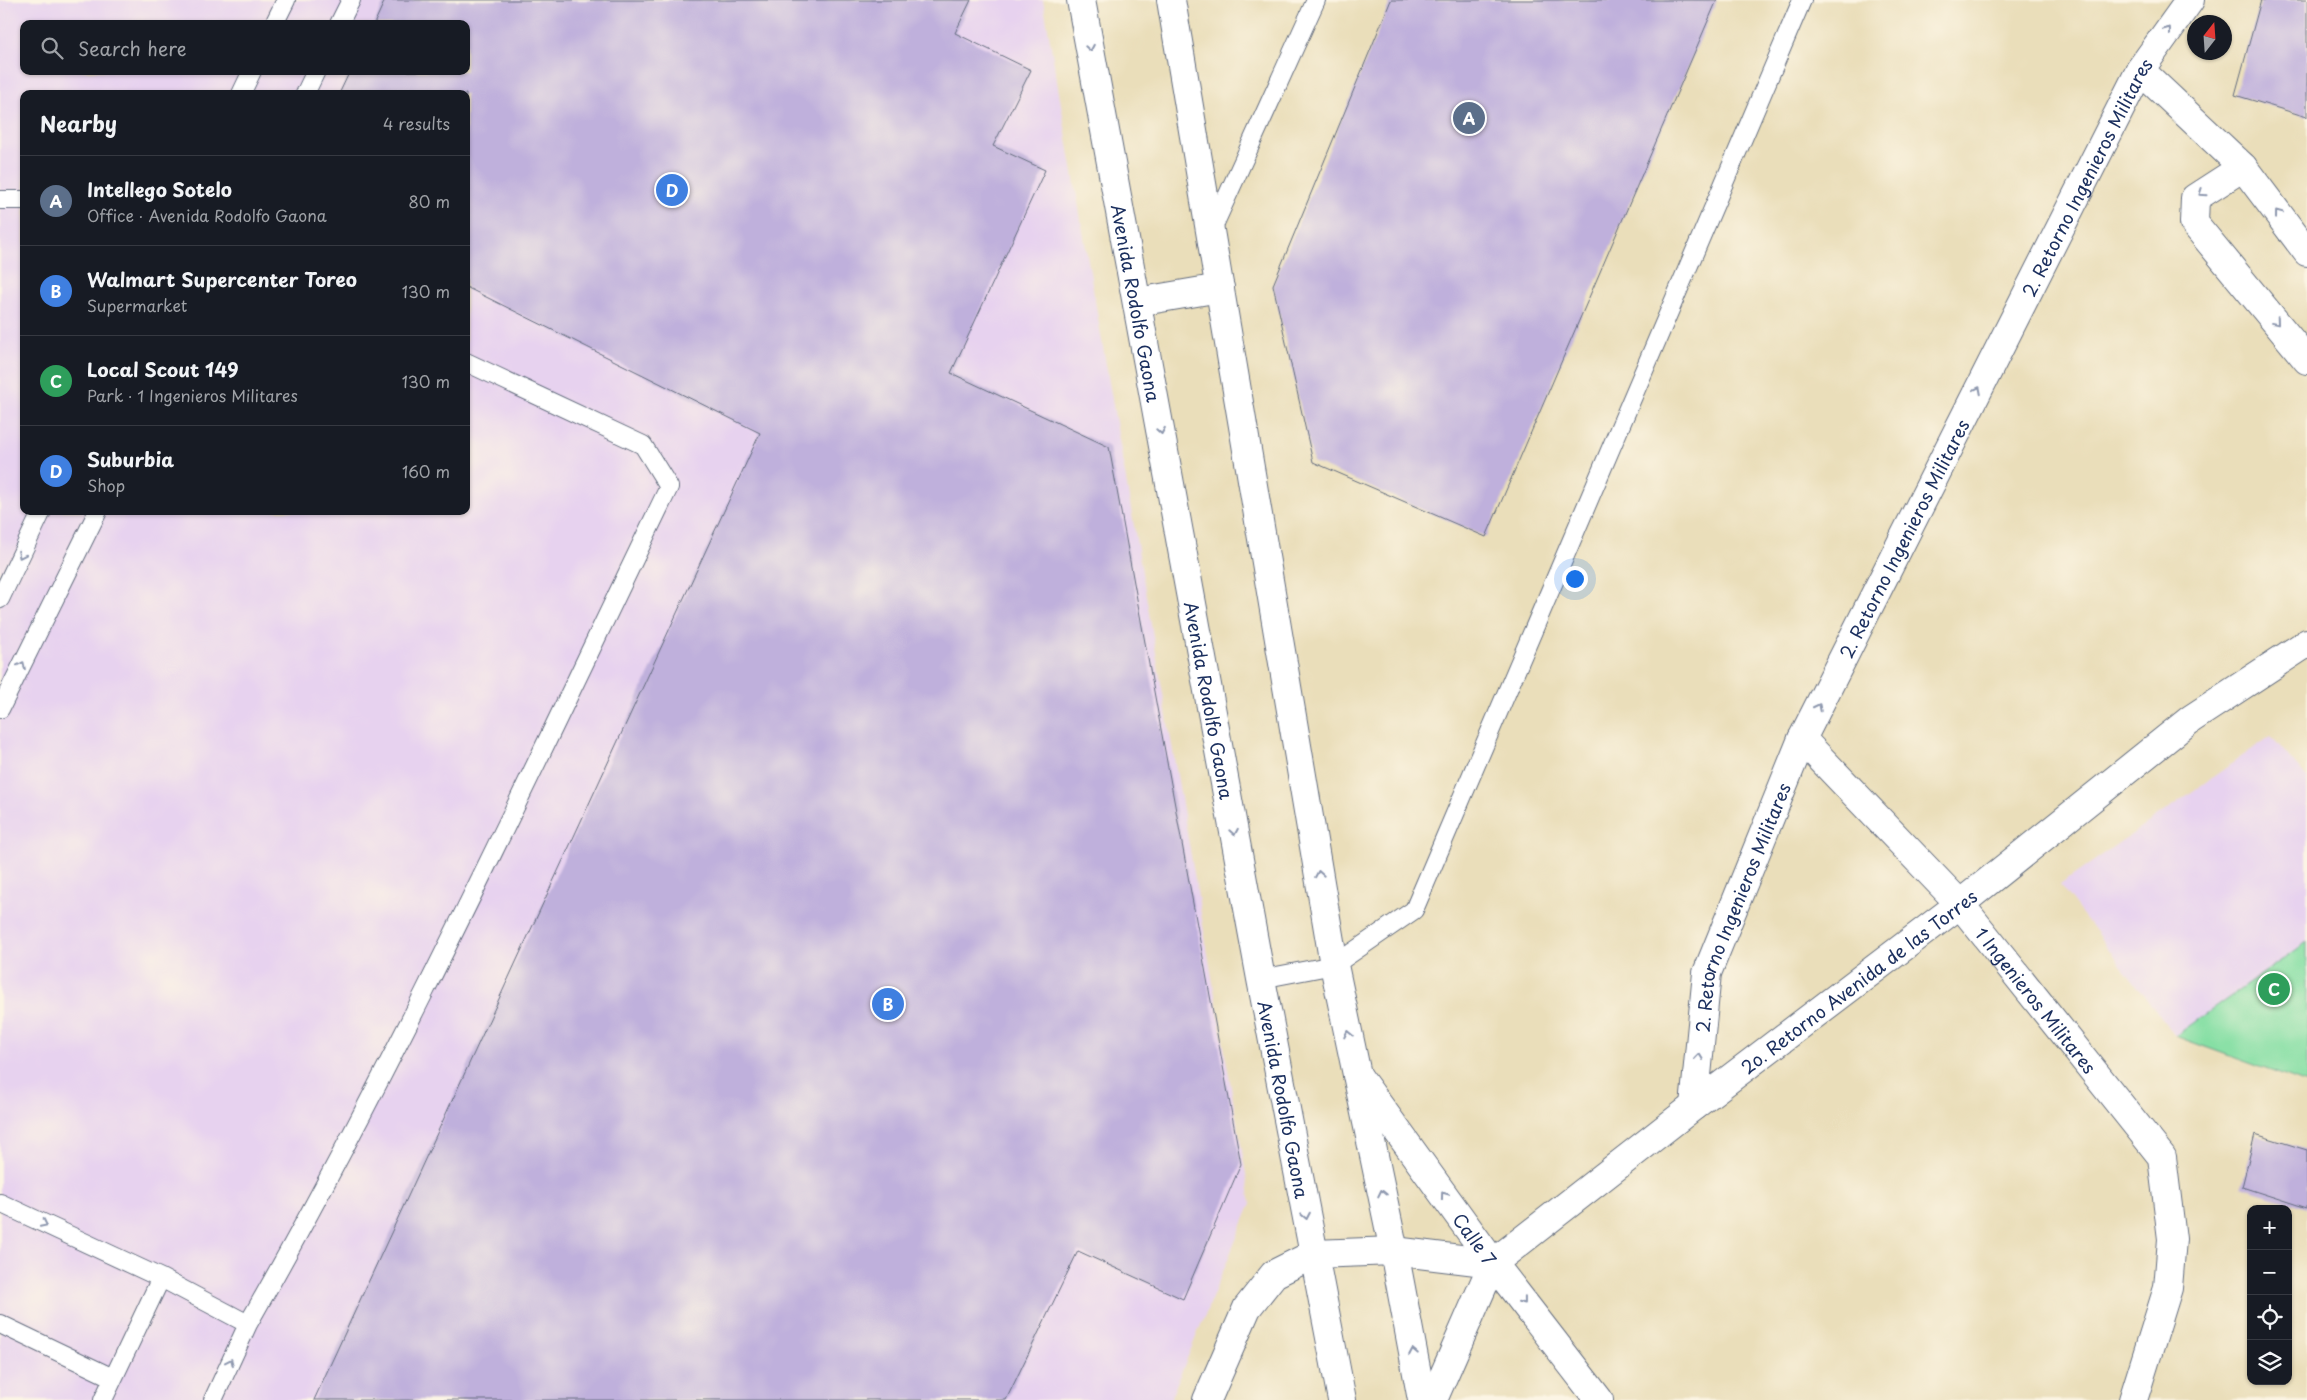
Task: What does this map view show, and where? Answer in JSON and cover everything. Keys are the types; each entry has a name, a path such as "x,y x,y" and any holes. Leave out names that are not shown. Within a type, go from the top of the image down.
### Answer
{"street":[{"name":"Avenida Rodolfo Gaona","path":"1081,0 1261,979 1342,1400"},
{"path":"1171,0 1334,965 1394,1251 1422,1400"},
{"name":"2. Retorno Ingenieros Militares","path":"1694,1106 1707,973 1802,740 2140,70 2190,0"},
{"path":"2140,70 2243,167 2307,252"},
{"path":"2243,167 2195,198 2194,223 2307,360"},
{"path":"1137,302 1220,288"},
{"name":"2o. Retorno Avenida de las Torres","path":"1493,1263 1694,1106 1960,904 2191,718 2307,643"},
{"name":"1 Ingenieros Militares","path":"1802,740 1960,904 2162,1157 2172,1239 2168,1288 2133,1400"},
{"name":"Calle 7","path":"1357,1075 1493,1263 1599,1400"},
{"path":"1208,1400 1247,1308 1274,1274 1314,1254 1394,1251 1493,1263 1433,1400"}],"lane":[{"path":"276,20 286,0"},
{"path":"341,20 351,0"},
{"path":"1211,233 1316,0"},
{"path":"1261,979 1334,965 1414,910 1802,0"},
{"path":"243,90 250,75"},
{"path":"306,90 314,75"},
{"path":"0,200 20,200"},
{"path":"213,1400 248,1324 304,1225 448,945 669,487 643,445 470,364"},
{"path":"0,599 40,515"},
{"path":"0,708 96,515"},
{"path":"0,1203 161,1278 248,1324"},
{"path":"103,1400 161,1278"},
{"path":"0,1324 113,1378"}],"shaded area":[{"path":"0,0 1043,0 1251,1203 1170,1400 0,1400"},
{"path":"2271,736 2307,778 2307,943 2175,1036 2060,885"}],"green space":[{"path":"2307,942 2307,1084 2175,1036"}],"building":[{"path":"385,0 971,0 955,33 1031,70 993,146 1045,170 951,373 1109,447 1241,1164 1183,1299 1078,1251 1006,1400 314,1400 760,433 470,289 470,90 341,90 348,75 470,75 470,20 376,20"},
{"path":"1391,0 1717,0 1486,537 1313,462 1273,285"},
{"path":"2261,0 2307,0 2307,117 2235,95"},
{"path":"2255,1134 2307,1150 2307,1208 2242,1187"}],"place":[{"name":"Intellego Sotelo","path":"1469,118"},
{"name":"Suburbia","path":"672,190"},
{"name":"Local Scout 149","path":"2274,989"},
{"name":"Walmart Supercenter Toreo","path":"888,1004"}]}
